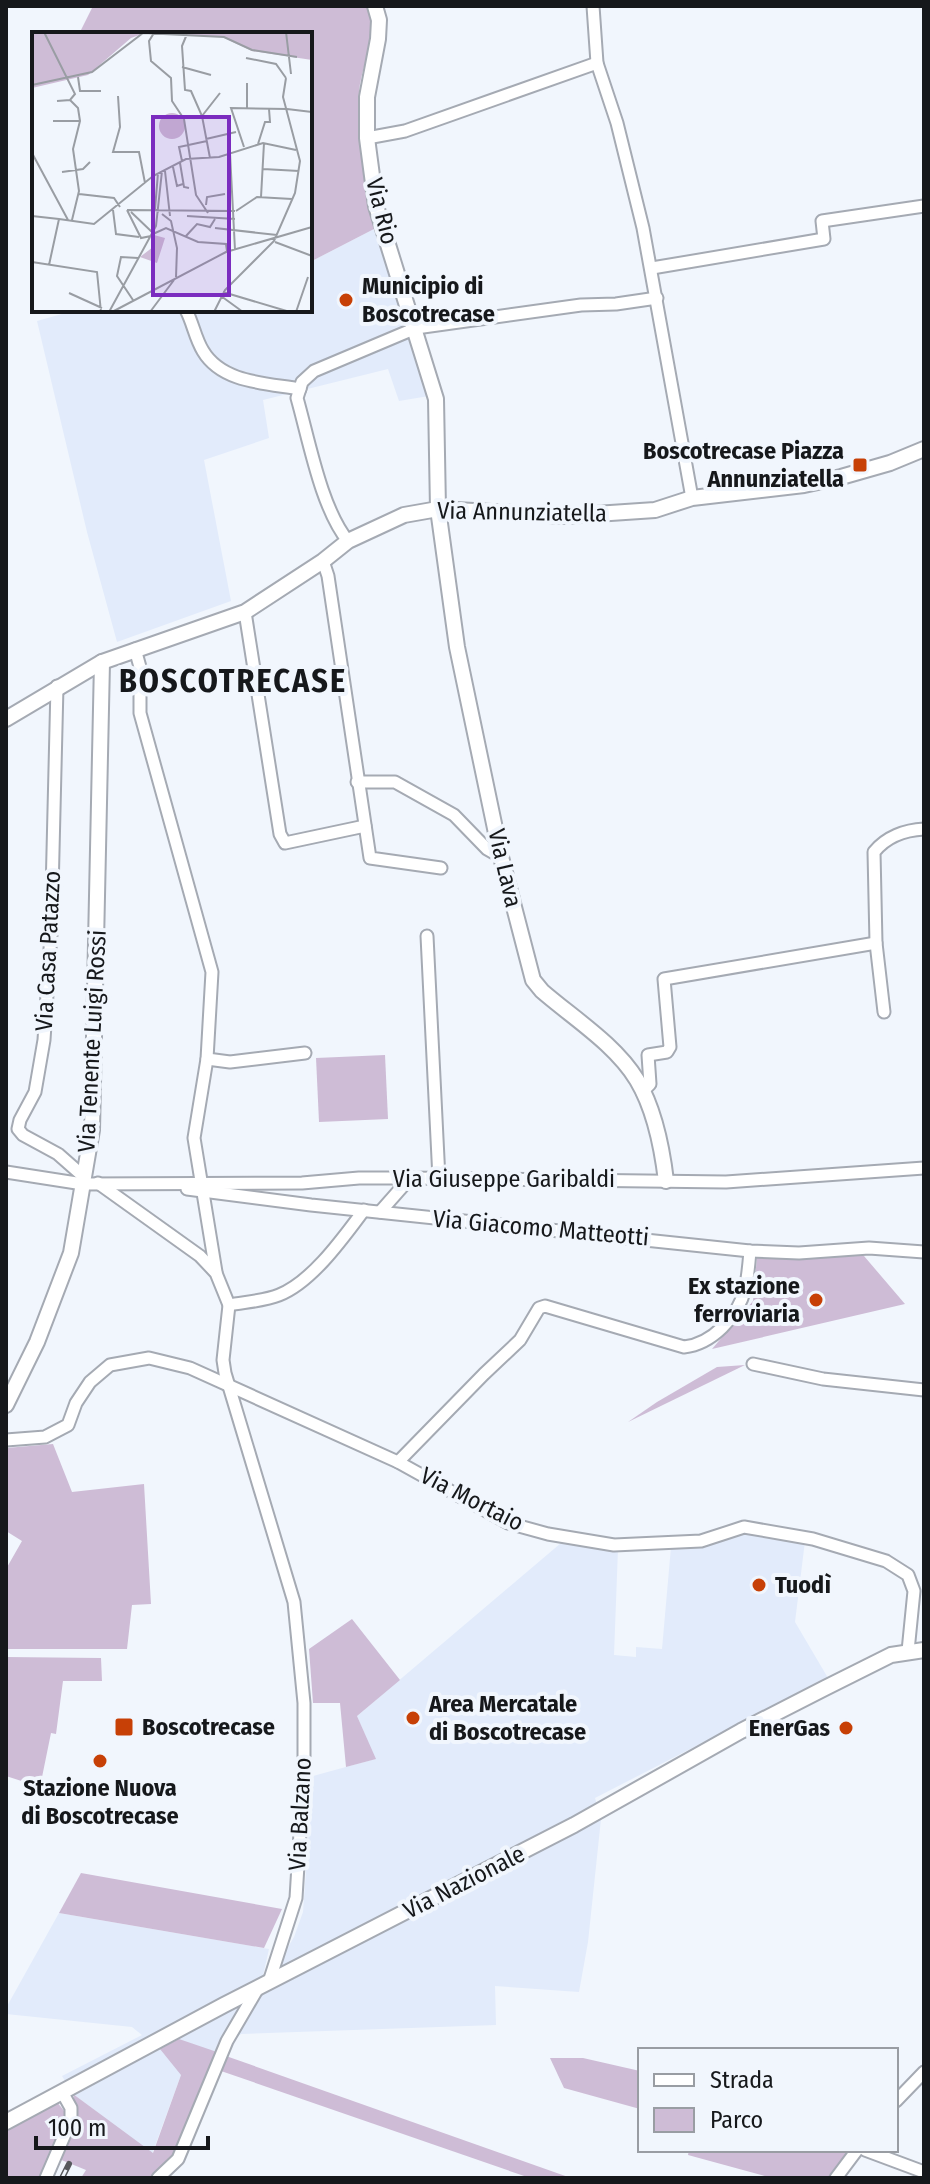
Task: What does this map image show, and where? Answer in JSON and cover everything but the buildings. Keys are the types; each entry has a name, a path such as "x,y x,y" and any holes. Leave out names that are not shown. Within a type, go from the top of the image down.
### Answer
{"street":[{"name":"Via Rio","path":"375,6 379,20 367,97 367,138 376,206 436,399 438,509"},
{"path":"593,6 597,63 617,123 652,268 692,498"},
{"path":"367,138 405,131 597,63"},
{"path":"652,268 824,239 822,221 924,206"},
{"path":"348,541 340,532 329,507 297,398 302,382 314,371 416,328 581,305 657,298"},
{"path":"187,312 203,353 216,368 243,379 300,389"},
{"name":"Via Annunziatella","path":"6,719 102,662 245,612 348,541 404,515 438,509 566,516 655,510 692,498 804,485 890,463 924,449"},
{"name":"Via Lava","path":"438,509 457,647 501,857 533,980 614,1053 637,1080 662,1144 666,1181"},
{"path":"323,561 328,576 370,858 441,868"},
{"path":"245,612 280,834 285,843 365,826"},
{"path":"135,649 140,667 140,713 212,972 207,1059 194,1138 216,1273 229,1305 276,1297 292,1289 337,1247 364,1210"},
{"name":"Via Tenente Luigi Rossi","path":"6,1405 37,1342 71,1253 88,1181 92,1130 102,662"},
{"name":"Via Casa Patazzo","path":"57,686 51,934 44,1040 35,1092 18,1129 23,1135 58,1154 88,1181"},
{"path":"357,782 395,782 454,815 487,849 501,857"},
{"path":"884,1012 876,943 874,852 882,843 910,830 924,829"},
{"path":"427,936 439,1179"},
{"path":"642,1092 650,1084 648,1055 667,1052 670,1047 664,979 876,943"},
{"path":"207,1059 230,1062 305,1053"},
{"name":"Via Giuseppe Garibaldi","path":"201,1187 359,1178 726,1182 924,1168"},
{"path":"6,1172 88,1181 200,1256 216,1273"},
{"path":"380,1212 410,1178"},
{"name":"Via Giacomo Matteotti","path":"88,1181 201,1187 380,1212 750,1251 799,1253 869,1248 924,1252"},
{"path":"398,1462 520,1340 539,1308 545,1306 684,1347 700,1345 719,1331 739,1306 745,1290 750,1251"},
{"name":"Via Balzano","path":"158,2178 178,2159 227,2041 264,1985 296,1898 304,1767 304,1703 294,1602 223,1360 229,1305"},
{"name":"Via Mortaio","path":"6,1440 45,1437 68,1425 76,1403 90,1382 110,1365 149,1358 190,1368 398,1462 508,1523 548,1534 614,1545 701,1541 744,1527 813,1539 886,1561 908,1575 914,1591 908,1651"},
{"path":"753,1364 823,1379 924,1390"},
{"name":"Via Nazionale","path":"6,2122 574,1825 757,1723 891,1655 924,1650"},
{"path":"898,2099 924,2072"},
{"path":"46,2178 71,2120 71,2108 62,2092"},
{"path":"836,2178 856,2152"},
{"path":"870,2152 924,2172"}],"shaded area":[{"path":"374,229 429,396 399,401 388,369 263,400 269,438 204,460 231,601 117,642 87,532 37,321 69,312 312,312 312,261"},
{"path":"744,1530 805,1541 795,1622 828,1678 595,1798 601,1819 588,1942 579,1992 495,1986 496,2025 241,2034 231,2042 226,2056 181,2075 152,2154 73,2094 62,2076 142,2035 132,2027 6,2014 6,2008 59,1913 269,1949 258,1998 294,1937 303,1912 313,1776 375,1759 357,1716 561,1543 618,1549 614,1655 636,1657 636,1647 662,1649 671,1547"}],"green space":[{"path":"93,6 366,6 372,26 360,82 358,109 362,161 374,229 312,261 312,32 80,32"},
{"path":"385,1055 388,1119 319,1122 316,1058"},
{"path":"864,1256 905,1304 712,1349 753,1301 757,1257"},
{"path":"745,1365 628,1422 717,1367"},
{"path":"53,1444 72,1492 144,1484 151,1604 132,1605 127,1649 6,1649 6,1569 22,1541 6,1531 6,1448"},
{"path":"352,1619 400,1680 357,1716 376,1759 346,1767 340,1703 313,1703 309,1649"},
{"path":"6,1657 101,1658 102,1681 63,1681 56,1734 51,1733 40,1787 6,1776"},
{"path":"81,1873 282,1909 264,1948 59,1913"},
{"path":"179,2039 217,2052 174,2158 151,2178 81,2178 86,2170 59,2159 78,2118 73,2094 153,2153 181,2075 160,2049"},
{"path":"226,2056 571,2178 530,2178 221,2071"},
{"path":"550,2058 583,2058 638,2071 638,2108 564,2088"},
{"path":"57,2102 65,2112 62,2129 40,2178 6,2178 6,2128"},
{"path":"689,2152 848,2152 829,2178 772,2178 688,2155"}],"railway":[{"path":"62,2178 69,2164"}],"place":[{"name":"Municipio di Boscotrecase","path":"346,300"},
{"name":"Boscotrecase Piazza Annunziatella","path":"860,465"},
{"name":"Ex stazione ferroviaria","path":"816,1300"},
{"name":"Tuodì","path":"759,1585"},
{"name":"Area Mercatale di Boscotrecase","path":"413,1718"},
{"name":"Boscotrecase","path":"124,1727"},
{"name":"EnerGas","path":"846,1728"},
{"name":"Stazione Nuova di Boscotrecase","path":"100,1761"}],"district":[{"name":"BOSCOTRECASE","path":"233,681"}]}
